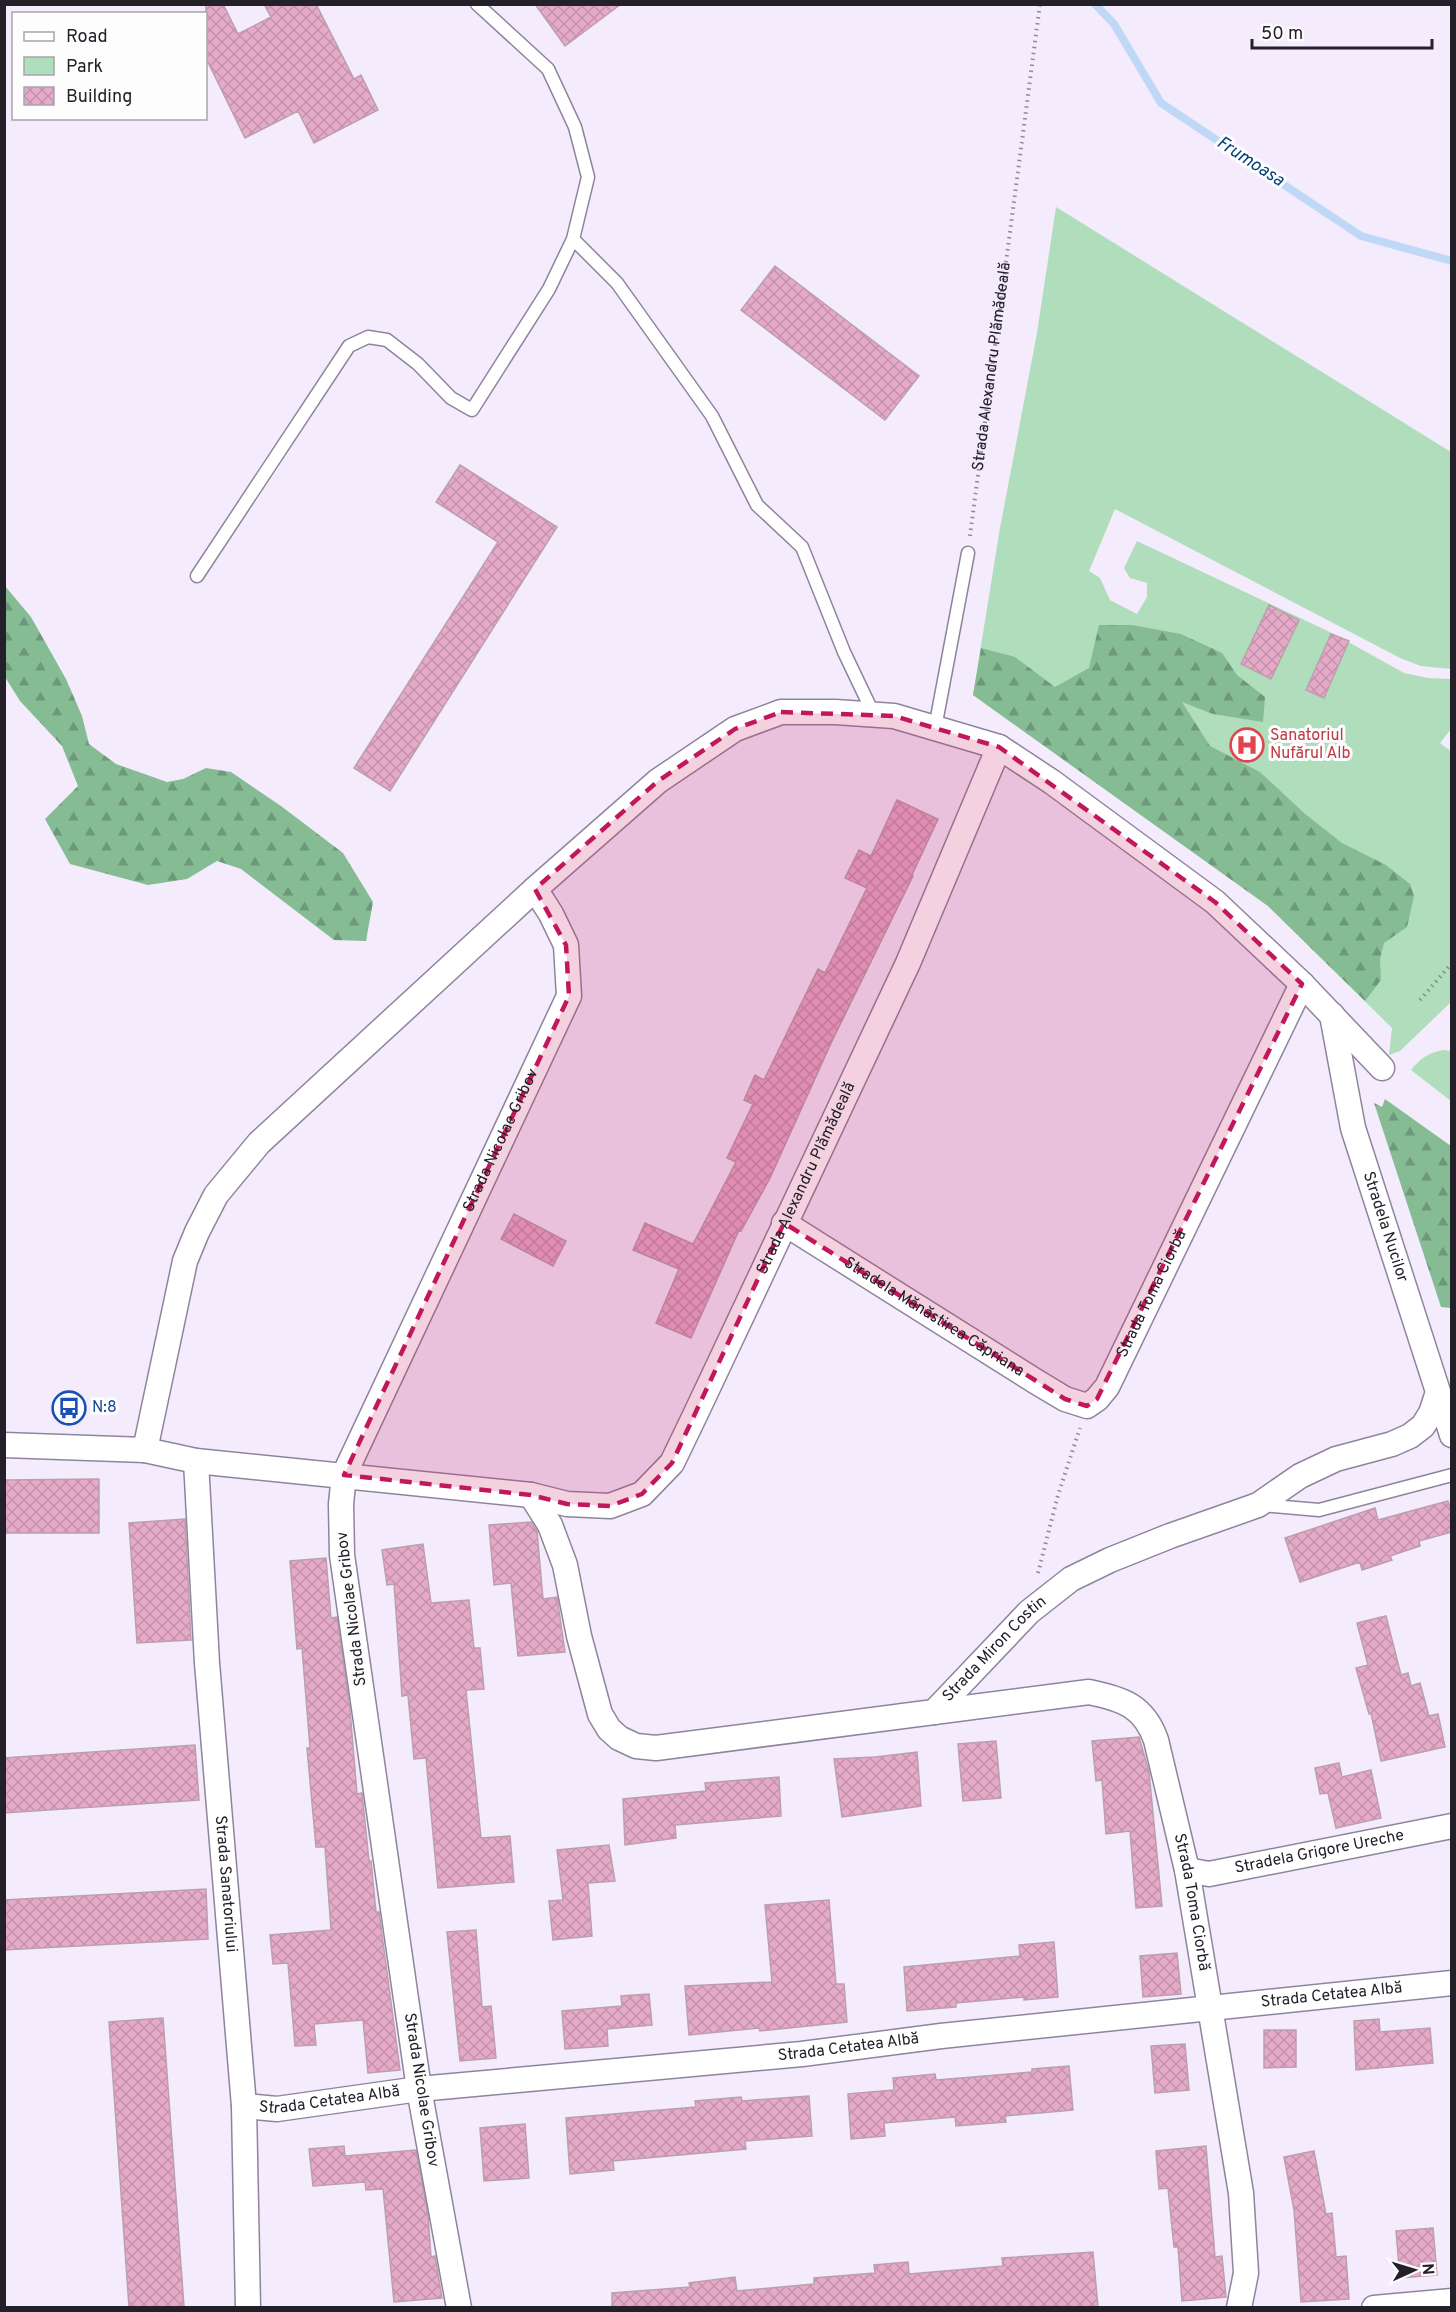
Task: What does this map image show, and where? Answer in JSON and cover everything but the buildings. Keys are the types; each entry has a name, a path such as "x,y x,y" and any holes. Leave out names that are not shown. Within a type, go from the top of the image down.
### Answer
{"street":[{"path":"145,1450 185,1261 216,1195 259,1143 535,889 658,781 735,729 781,712 894,716 999,747 1052,782 1215,902 1302,984 1382,1068"},
{"name":"Strada Alexandru Plămădeală","path":"4,1445 145,1450 196,1461 531,1495 567,1504 610,1506 642,1494 672,1463 908,963 999,747"},
{"name":"Strada Nicolae Gribov","path":"459,2307 419,2089 342,1555 341,1504 344,1475 568,996 566,945 551,914 535,889"},
{"name":"Strada Toma Ciorbă","path":"1088,1406 1097,1400 1107,1387 1302,984"},
{"name":"Stradela Nucilor","path":"1332,1015 1353,1128 1437,1395 1452,1435"},
{"name":"Stradela Mănăstirea Căpriana","path":"784,1223 1035,1382 1065,1399 1088,1406"},
{"name":"Strada Miron Costin","path":"531,1495 550,1525 565,1564 579,1636 600,1714 609,1729 619,1738 636,1746 656,1748 934,1712 1029,1612 1071,1579 1110,1560 1170,1536 1258,1505 1300,1476 1335,1459 1392,1444 1410,1436 1423,1426 1431,1413 1437,1395"},
{"name":"Strada Sanatoriului","path":"196,1461 207,1663 244,2106 248,2307"},
{"name":"Strada Toma Ciorbă","path":"934,1712 1089,1692 1113,1696 1135,1707 1150,1722 1187,1870 1241,2193 1246,2273 1239,2307"},
{"name":"Stradela Grigore Ureche","path":"1187,1870 1209,1874 1452,1826"},
{"name":"Strada Cetatea Albă","path":"244,2106 277,2109 419,2089 802,2054 953,2035 1452,1983"},
{"path":"1374,2307 1452,2301"}],"lane":[{"path":"197,576 349,346 368,337 387,340 418,364 451,398 472,410 549,290 573,239 588,177 575,127 548,69 477,4"},
{"path":"573,239 617,283 712,416 757,505 802,547 844,652 874,715"},
{"path":"935,728 968,553"},
{"path":"1258,1505 1319,1510 1452,1475"}],"path":[{"name":"Strada Alexandru Plămădeală","path":"968,553 1040,4"},
{"path":"1420,1000 1452,963"},
{"path":"1029,1612 1058,1495 1088,1406"}],"highlighted area":[{"path":"781,712 894,716 999,747 1215,902 1302,984 1097,1399 1087,1406 1065,1399 784,1223 672,1463 642,1494 610,1506 567,1504 531,1495 344,1475 569,996 566,945 535,889 658,781 735,729"}],"green space":[{"name":"Sanatoriul Nufărul Alb","path":"1056,207 1451,452 1451,669 1421,666 1400,658 1115,509 1089,571 1100,578 1110,600 1137,614 1147,597 1147,583 1130,578 1124,568 1137,541 1334,634 1349,642 1404,673 1428,678 1451,679 1451,729 1440,743 1452,752 1451,1002 1400,1051 1389,1055 1392,1028 1268,906 973,695 1000,528 1037,333","holes":["1269,606 1299,620 1271,679 1241,664","1349,642 1324,698 1306,690"]},
{"path":"5,586 31,617 66,679 82,716 89,744 116,764 167,782 183,779 206,768 231,772 281,806 343,853 373,902 366,941 334,940 241,869 217,861 187,879 148,885 70,864 45,819 78,786 62,746 20,701 5,677"},
{"path":"1099,625 1132,625 1181,634 1222,653 1237,675 1265,697 1263,722 1213,714 1182,702 1210,746 1260,772 1304,813 1342,843 1386,865 1410,884 1414,896 1407,927 1384,943 1380,959 1381,980 1365,1001 1268,906 973,695 981,648 1015,657 1055,687 1089,668"},
{"path":"1444,1050 1451,1051 1451,1101 1411,1070 1425,1057"},
{"path":"1385,1099 1451,1146 1451,1308 1441,1307 1374,1103 1382,1107"}],"waterway":[{"name":"Frumoasa","path":"1095,4 1114,24 1161,103 1361,236 1452,261"}],"place":[{"name":"Sanatoriul Nufărul Alb","path":"1247,745"},
{"name":"N:8","path":"69,1408"}]}
